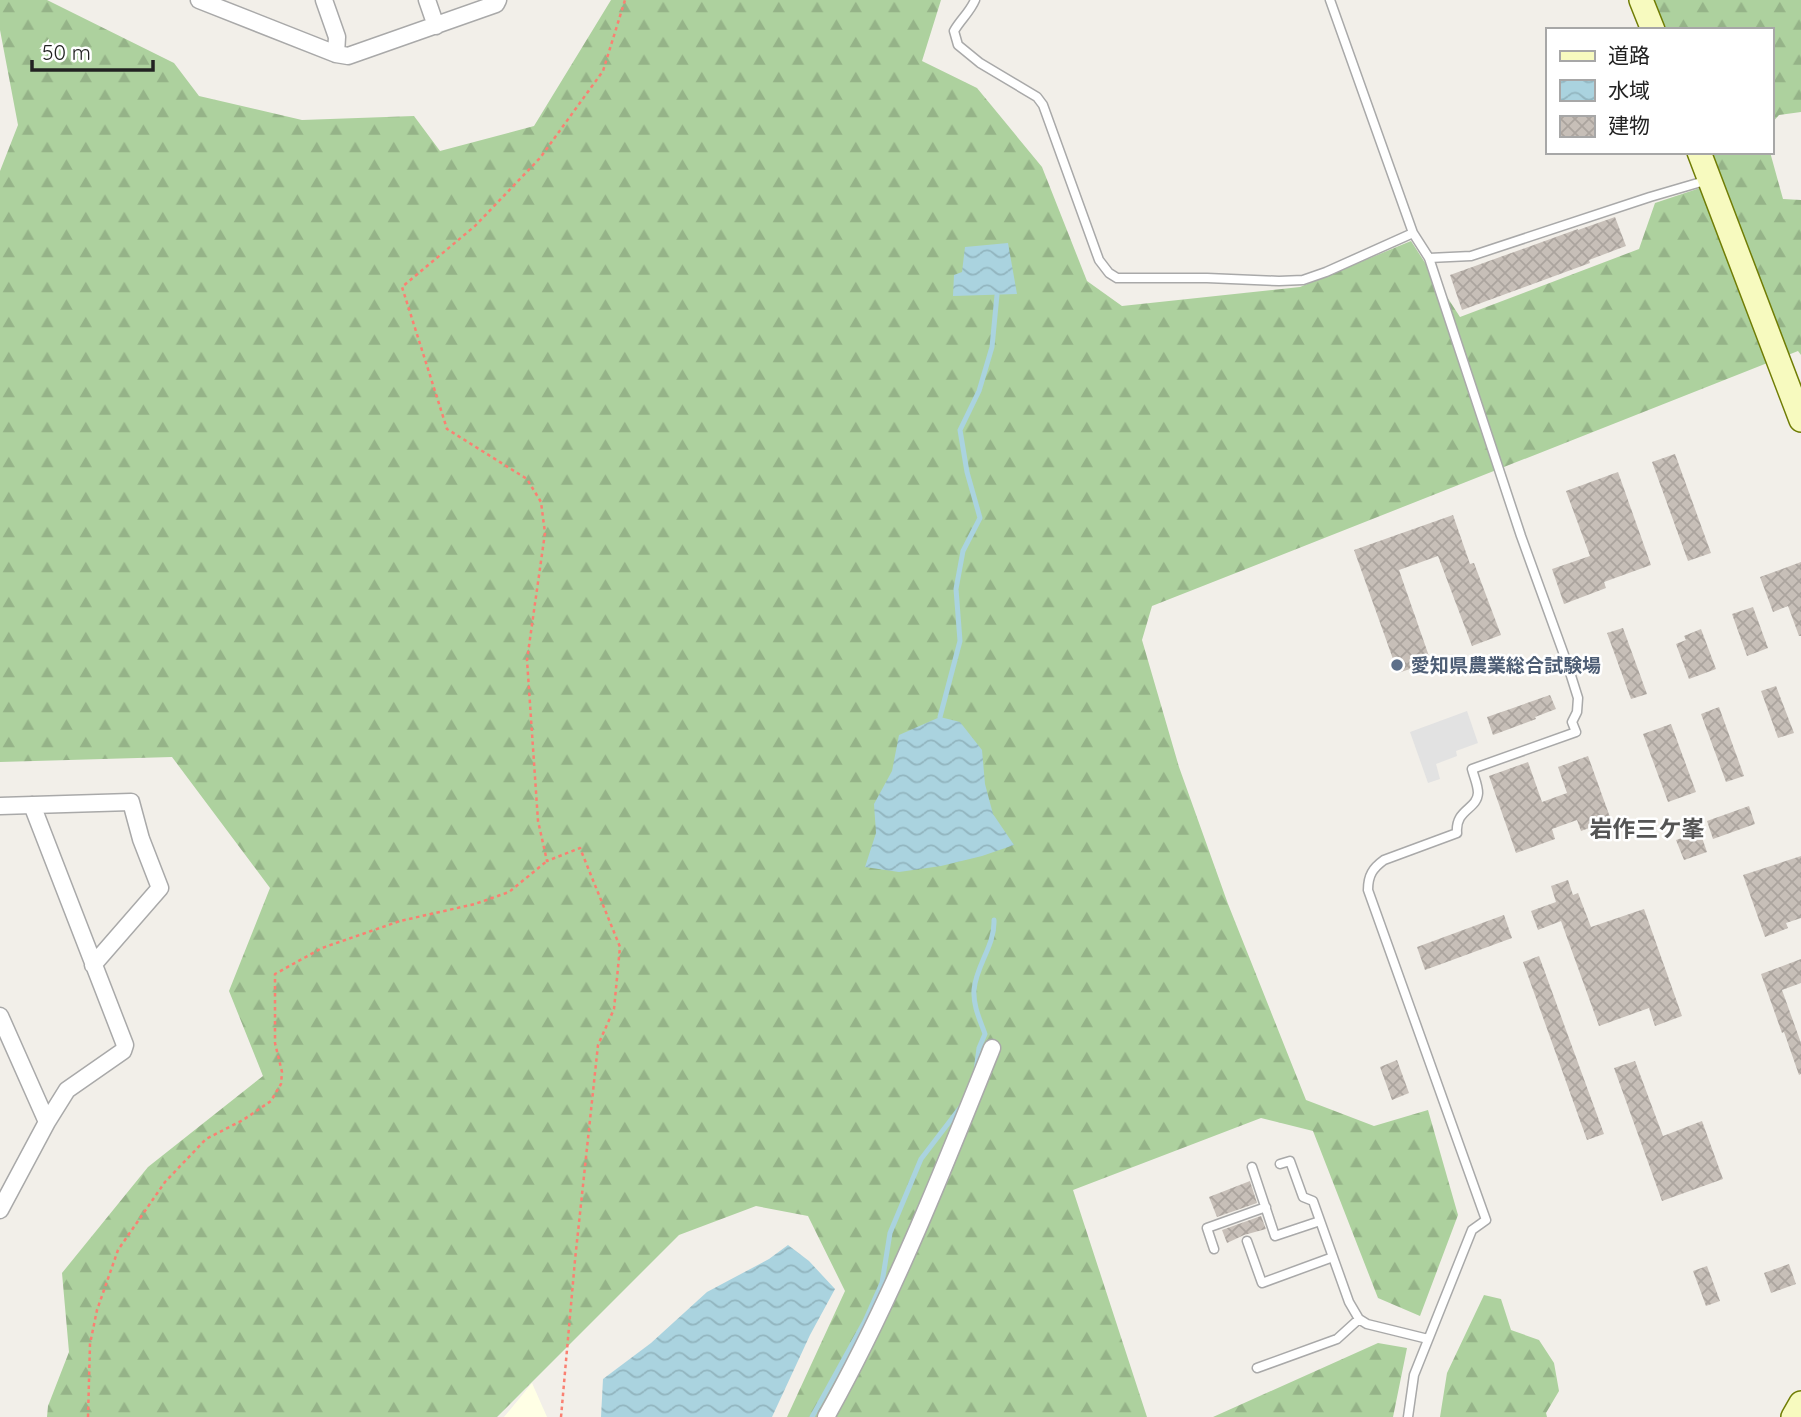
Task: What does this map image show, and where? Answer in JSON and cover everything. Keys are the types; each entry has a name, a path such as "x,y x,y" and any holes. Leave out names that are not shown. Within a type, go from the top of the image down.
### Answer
{"street":[{"path":"324,0 337,37 336,54"},
{"path":"427,0 436,26"},
{"path":"209,2 336,54 348,56 496,5 498,0"},
{"path":"1641,0 1652,28"},
{"path":"1700,154 1801,420"},
{"path":"0,806 131,802 141,839 160,888 93,965"},
{"path":"0,1210 67,1090 123,1051 125,1045 32,805"},
{"path":"0,1016 47,1122"},
{"path":"826,1417 886,1301 935,1191 992,1048"},
{"path":"1794,1417 1801,1403"}],"lane":[{"path":"975,0 970,12 961,19 954,31 958,45 980,63 1037,97 1043,105 1099,260 1117,278 1303,280 1413,233"},
{"path":"1330,0 1413,233 1429,258 1578,698 1577,712 1572,722 1576,732 1472,769 1478,790 1476,801 1459,817 1457,833 1384,860 1370,874 1368,890 1486,1220 1472,1230 1414,1375 1408,1417"},
{"path":"1429,258 1471,256 1710,180"},
{"path":"1280,1164 1290,1161 1303,1196 1313,1201 1349,1301 1359,1319 1367,1324 1429,1339"},
{"path":"1252,1167 1275,1236 1320,1221"},
{"path":"1214,1249 1207,1228 1266,1207"},
{"path":"1247,1241 1262,1283 1333,1257"},
{"path":"1257,1368 1336,1339 1359,1319"}],"path":[{"path":"547,861 538,821 527,660 545,533 541,502 527,480 447,429 401,287 475,226 540,158 603,71 625,0"},
{"path":"88,1417 90,1344 97,1310 118,1250 165,1182 206,1139 243,1120 271,1101 281,1084 282,1072 275,1043 275,974 322,948 361,934 400,921 475,904 509,892 547,861 580,848 620,947 614,1009 598,1045 561,1417"}],"shaded area":[{"path":"1467,711 1478,743 1456,751 1457,756 1436,764 1440,779 1428,783 1410,732"},
{"path":"532,1383 547,1417 504,1417"}],"green space":[{"path":"0,0 47,0 174,63 199,96 302,120 414,116 440,151 534,126 611,0 941,0 922,61 977,88 1042,167 1087,281 1122,306 1300,287 1411,241 1460,317 1639,249 1655,203 1718,182 1708,154 1771,154 1783,199 1801,200 1801,355 1798,351 1152,606 1142,640 1179,767 1228,904 1306,1100 1374,1126 1428,1110 1458,1215 1420,1316 1378,1298 1313,1131 1261,1118 1073,1190 1147,1417 787,1417 845,1291 808,1216 756,1206 679,1235 497,1417 47,1417 48,1406 69,1352 62,1273 148,1167 263,1076 229,991 270,888 172,757 0,762 0,171 18,125 0,30"},
{"path":"1649,0 1801,0 1801,112 1779,115 1773,122 1773,28 1659,28"},
{"path":"1484,1295 1501,1299 1511,1330 1539,1340 1554,1363 1559,1391 1546,1413 1547,1417 1440,1417 1447,1373"},
{"path":"1378,1343 1407,1348 1393,1417 1213,1417"}],"water":[{"path":"1008,243 1017,294 953,296 954,275 962,272 965,247"},
{"path":"940,717 960,722 982,750 985,784 993,814 1014,845 941,866 899,872 865,867 876,833 874,804 892,771 899,735"},
{"path":"788,1245 809,1261 835,1289 810,1335 772,1417 601,1417 603,1379 651,1343 707,1292 769,1259"}],"building":[{"path":"1615,217 1626,246 1589,260 1590,263 1462,310 1450,275"},
{"path":"1675,454 1711,553 1688,561 1652,462"},
{"path":"1618,472 1651,565 1604,582 1606,588 1564,604 1552,569 1590,556 1566,491"},
{"path":"1453,515 1470,564 1474,563 1501,635 1472,646 1438,556 1399,570 1431,662 1398,673 1354,550"},
{"path":"1801,562 1799,636 1788,606 1773,612 1760,577"},
{"path":"1753,607 1768,648 1747,656 1732,614"},
{"path":"1623,628 1647,694 1631,699 1607,633"},
{"path":"1701,629 1716,669 1689,679 1676,644 1686,640 1684,636"},
{"path":"1776,686 1794,733 1778,738 1761,691"},
{"path":"1550,695 1556,709 1493,735 1487,717"},
{"path":"1719,707 1744,776 1726,782 1701,714"},
{"path":"1671,724 1696,792 1668,802 1643,734"},
{"path":"1588,756 1611,820 1581,831 1577,820 1552,829 1555,839 1516,853 1489,776 1528,762 1542,802 1567,793 1558,767"},
{"path":"1749,806 1755,824 1713,839 1707,821"},
{"path":"1700,832 1707,852 1684,860 1676,840"},
{"path":"1801,856 1801,918 1786,923 1788,928 1765,937 1743,875"},
{"path":"1568,880 1573,895 1578,893 1591,927 1644,909 1682,1016 1655,1026 1649,1008 1599,1026 1561,921 1538,930 1531,911 1556,902 1551,886"},
{"path":"1504,915 1512,938 1425,970 1417,947"},
{"path":"1539,956 1604,1134 1587,1140 1523,962"},
{"path":"1801,959 1801,983 1782,990 1801,1043 1799,1075 1761,974"},
{"path":"1397,1060 1409,1093 1392,1100 1380,1067"},
{"path":"1635,1061 1663,1136 1702,1121 1723,1179 1662,1201 1614,1068"},
{"path":"1250,1181 1257,1203 1217,1217 1209,1197"},
{"path":"1261,1216 1266,1229 1227,1243 1222,1230"},
{"path":"1789,1264 1796,1284 1771,1293 1764,1273"},
{"path":"1707,1266 1720,1301 1706,1306 1693,1271"}],"waterway":[{"path":"940,717 960,641 956,589 963,551 980,518 967,472 960,430 979,391 992,347 997,295"},
{"path":"976,1071 979,1048 985,1034 976,1007 975,981 992,938 994,920"},
{"path":"812,1417 865,1321 882,1283 890,1233 921,1159 960,1108"}],"place":[{"name":"愛知県農業総合試験場","path":"1397,665"}],"district":[{"name":"岩作三ケ峯","path":"1647,829"}]}
